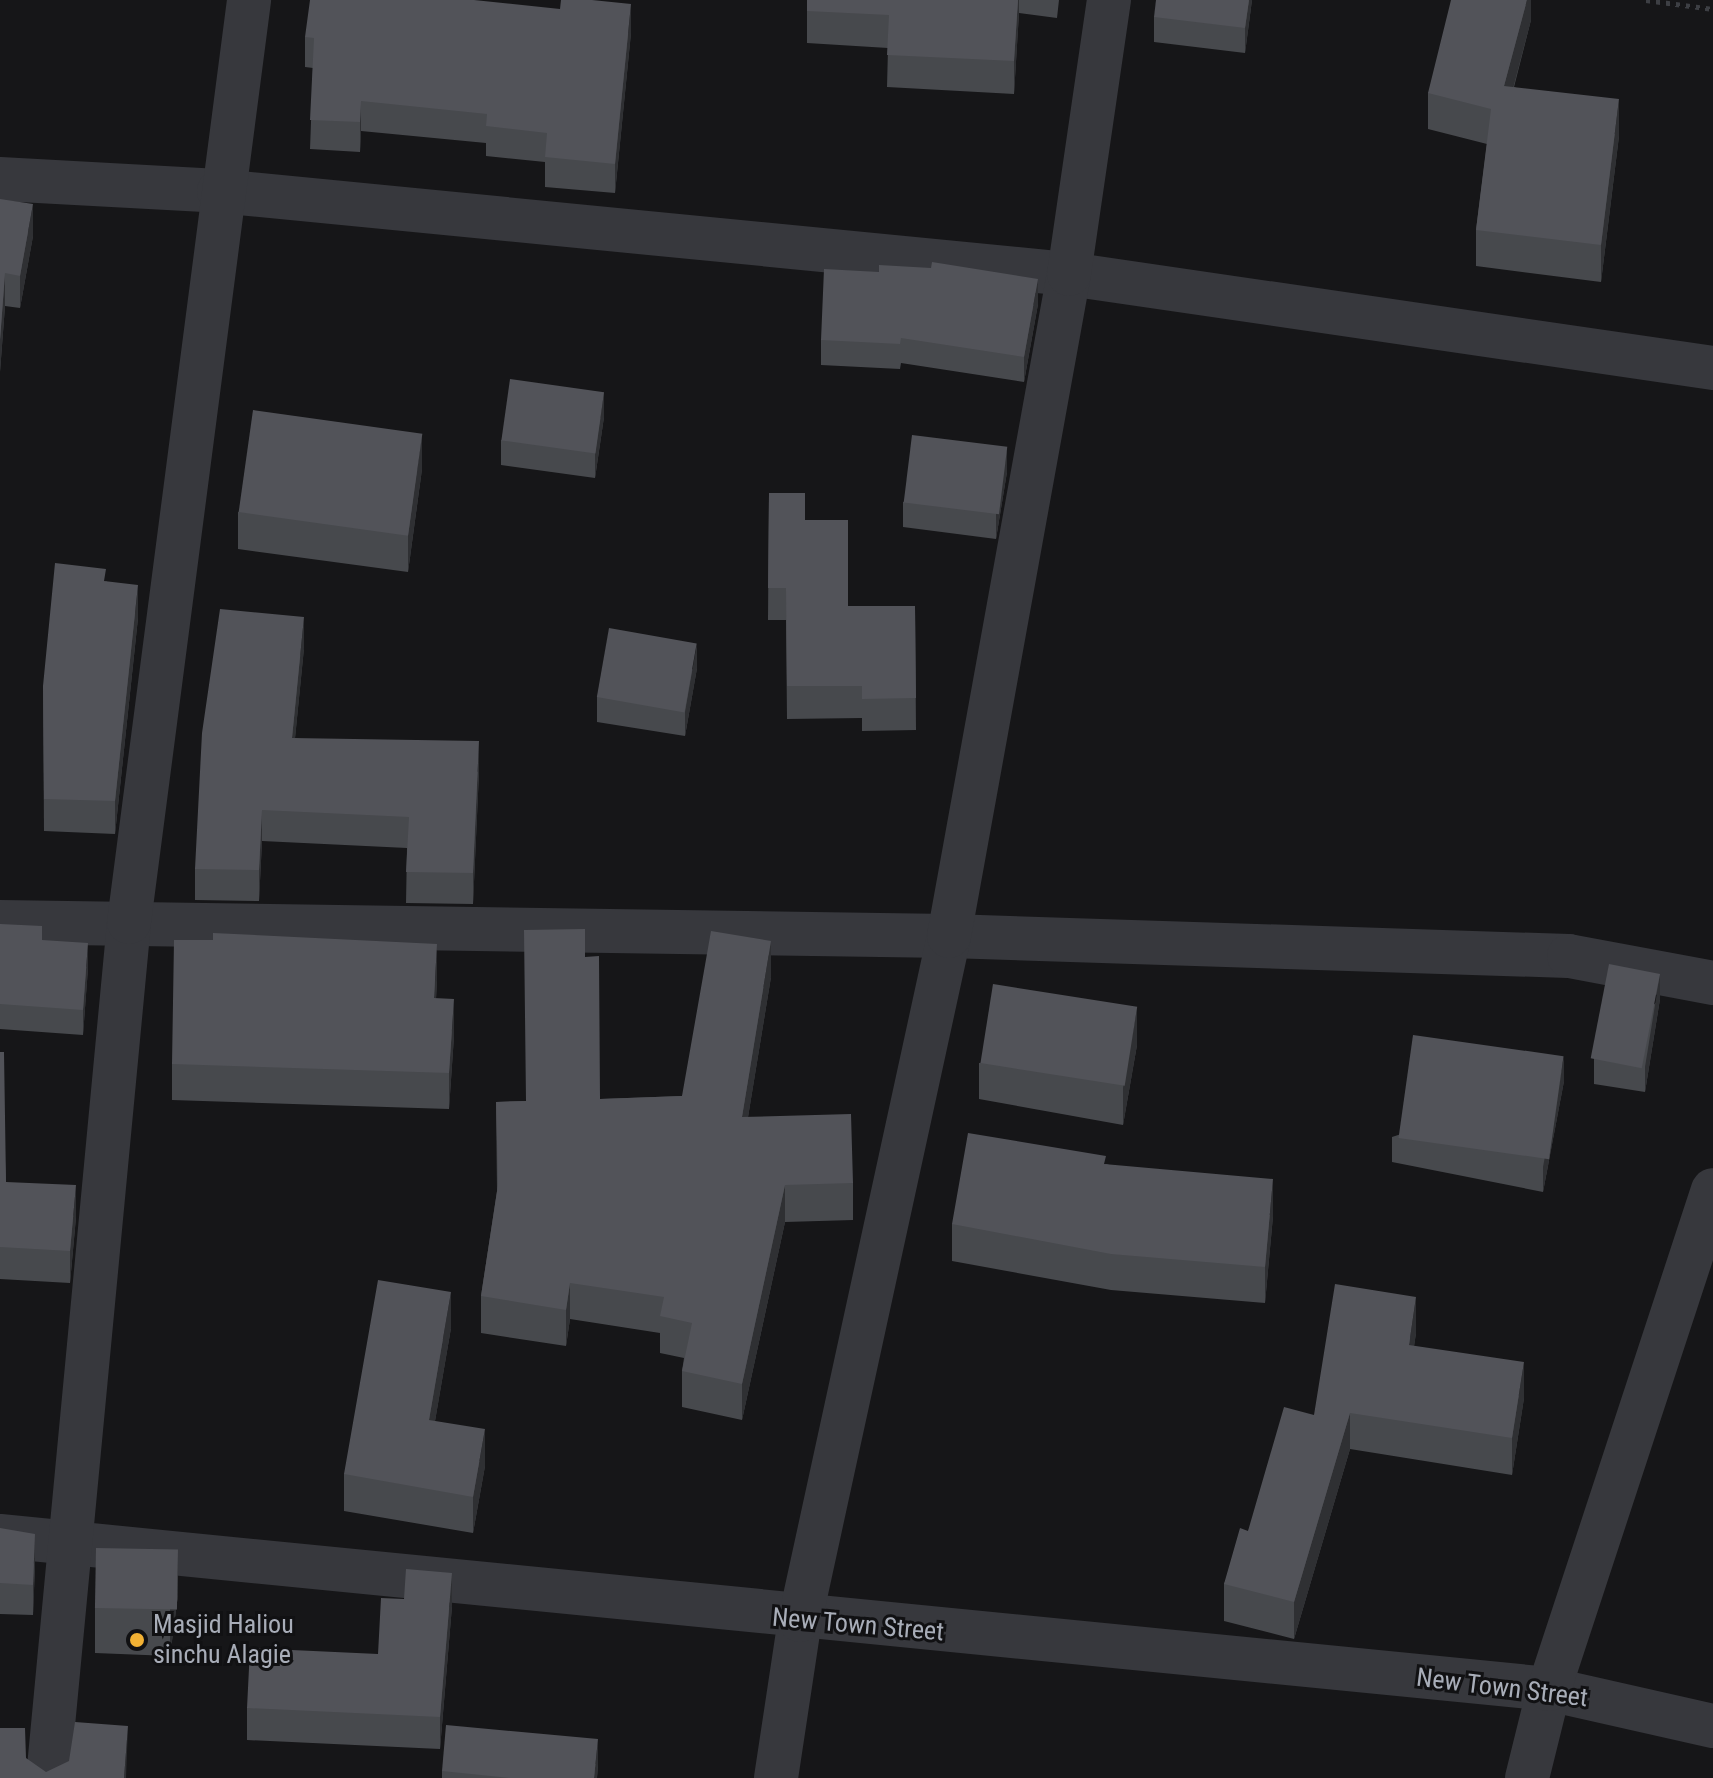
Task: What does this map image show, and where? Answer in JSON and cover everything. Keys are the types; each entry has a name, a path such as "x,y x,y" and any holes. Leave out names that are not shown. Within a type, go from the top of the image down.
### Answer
{"street":[{"path":"48,1778 129,922 219,191 249,0"},
{"path":"776,1778 800,1620 949,936 1069,274 1109,0"},
{"path":"0,179 219,191 1069,274 1713,368"},
{"path":"0,922 949,936 1569,956 1713,983"},
{"path":"1527,1778 1549,1689 1713,1190"},
{"name":"New Town Street","path":"0,1536 800,1620 1549,1689 1713,1726"}],"path":[{"path":"1646,0 1713,9"}],"building":[{"path":"310,0 474,0 560,9 561,0 631,4 615,164 545,157 547,133 486,126 487,114 361,101 360,122 310,120 314,38 305,37"},
{"path":"807,0 1018,0 1014,61 887,55 889,15 807,11"},
{"path":"1156,0 1249,0 1245,28 1154,17"},
{"path":"1451,0 1527,0 1504,86 1619,99 1601,245 1476,230 1491,109 1428,93"},
{"path":"0,199 33,204 20,276 5,273 0,340"},
{"path":"932,262 1038,279 1024,357 901,338 900,344 821,340 824,269 879,272 879,265 931,268"},
{"path":"510,379 604,392 595,454 501,440"},
{"path":"253,410 422,434 408,536 239,512"},
{"path":"912,435 1007,447 999,514 904,502"},
{"path":"769,493 805,493 805,520 848,520 848,606 915,606 916,698 862,699 862,686 787,686 786,588 768,588"},
{"path":"55,563 106,569 104,581 138,585 115,801 44,799 43,686"},
{"path":"220,609 304,617 292,738 479,741 473,873 406,872 409,817 262,810 259,870 195,869 202,733"},
{"path":"609,628 697,643 684,712 597,697"},
{"path":"0,924 42,926 42,940 88,943 83,1010 0,1004"},
{"path":"585,929 585,957 599,956 600,1099 682,1096 711,931 771,941 742,1117 851,1114 853,1183 785,1185 742,1384 682,1371 692,1323 660,1316 664,1297 570,1283 566,1310 481,1296 498,1185 496,1102 526,1101 524,930"},
{"path":"213,933 437,944 434,998 454,999 449,1073 172,1064 174,940 213,940"},
{"path":"1609,964 1660,974 1642,1068 1591,1058"},
{"path":"993,984 1137,1007 1125,1086 980,1063"},
{"path":"1413,1035 1564,1056 1549,1159 1399,1138"},
{"path":"0,1052 4,1052 6,1182 76,1185 70,1251 0,1247"},
{"path":"968,1133 1106,1156 1104,1164 1273,1179 1265,1267 1111,1254 952,1224"},
{"path":"378,1280 451,1292 429,1420 485,1429 473,1497 344,1474"},
{"path":"1335,1284 1416,1297 1409,1345 1524,1362 1512,1438 1350,1413 1294,1602 1224,1584 1240,1528 1248,1531 1284,1407 1314,1415"},
{"path":"0,1528 35,1534 33,1585 0,1583"},
{"path":"96,1548 178,1549 177,1609 95,1608"},
{"path":"406,1569 452,1573 440,1717 247,1708 250,1648 378,1654 381,1598 404,1599"},
{"path":"75,1722 128,1726 124,1778 0,1778 0,1728 25,1728 26,1758 46,1772 69,1761"},
{"path":"446,1725 598,1739 594,1778 510,1778 442,1771"}],"place":[{"name":"Masjid Haliou sinchu Alagie","path":"137,1640"}]}
